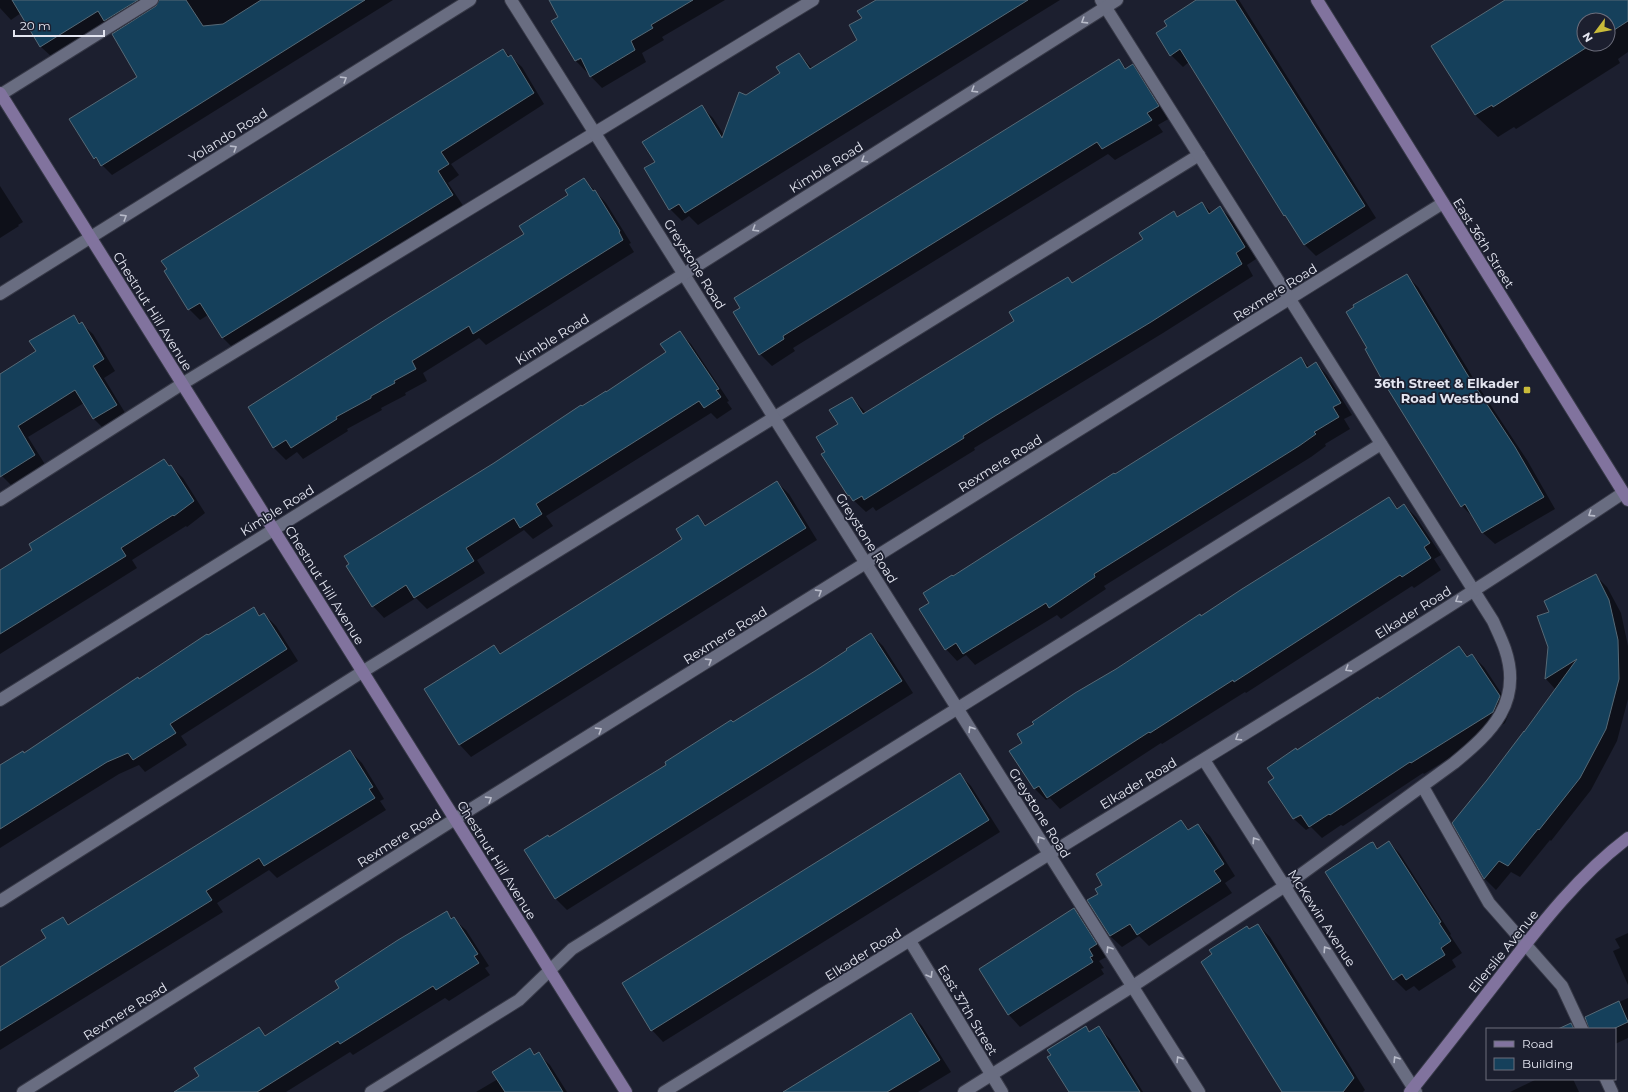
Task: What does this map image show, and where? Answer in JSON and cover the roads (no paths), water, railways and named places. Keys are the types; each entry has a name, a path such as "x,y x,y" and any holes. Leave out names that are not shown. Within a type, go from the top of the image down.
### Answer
{"street":[{"path":"0,94 152,0"},
{"name":"Yolando Road","path":"0,294 470,0"},
{"name":"Greystone Road","path":"511,0 1199,1092"},
{"path":"0,500 182,384 813,0"},
{"name":"Kimble Road","path":"0,700 684,274 1103,4 1117,0"},
{"name":"East 36th Street","path":"1317,0 1626,497"},
{"path":"964,1092 1133,986 1286,886 1423,787 1475,746 1495,723 1507,703 1510,678 1506,650 1493,621 1103,4"},
{"name":"Chestnut Hill Avenue","path":"0,94 626,1092"},
{"path":"0,901 362,672 1199,155"},
{"name":"Rexmere Road","path":"23,1092 456,819 1443,203"},
{"path":"372,1092 520,1000 572,949 1381,444"},
{"name":"Elkader Road","path":"664,1092 1204,760 1474,590 1626,497"},
{"name":"McKewin Avenue","path":"1204,760 1286,886 1413,1091"},
{"path":"1423,787 1488,903 1562,986 1582,1028"},
{"name":"Ellerslie Avenue","path":"1413,1091 1526,944 1563,900 1596,865 1628,838"},
{"name":"East 37th Street","path":"910,941 1002,1092"},
{"path":"1606,1080 1612,1092"}],"place":[{"name":"36th Street & Elkader Road Westbound","path":"1527,390"}]}
